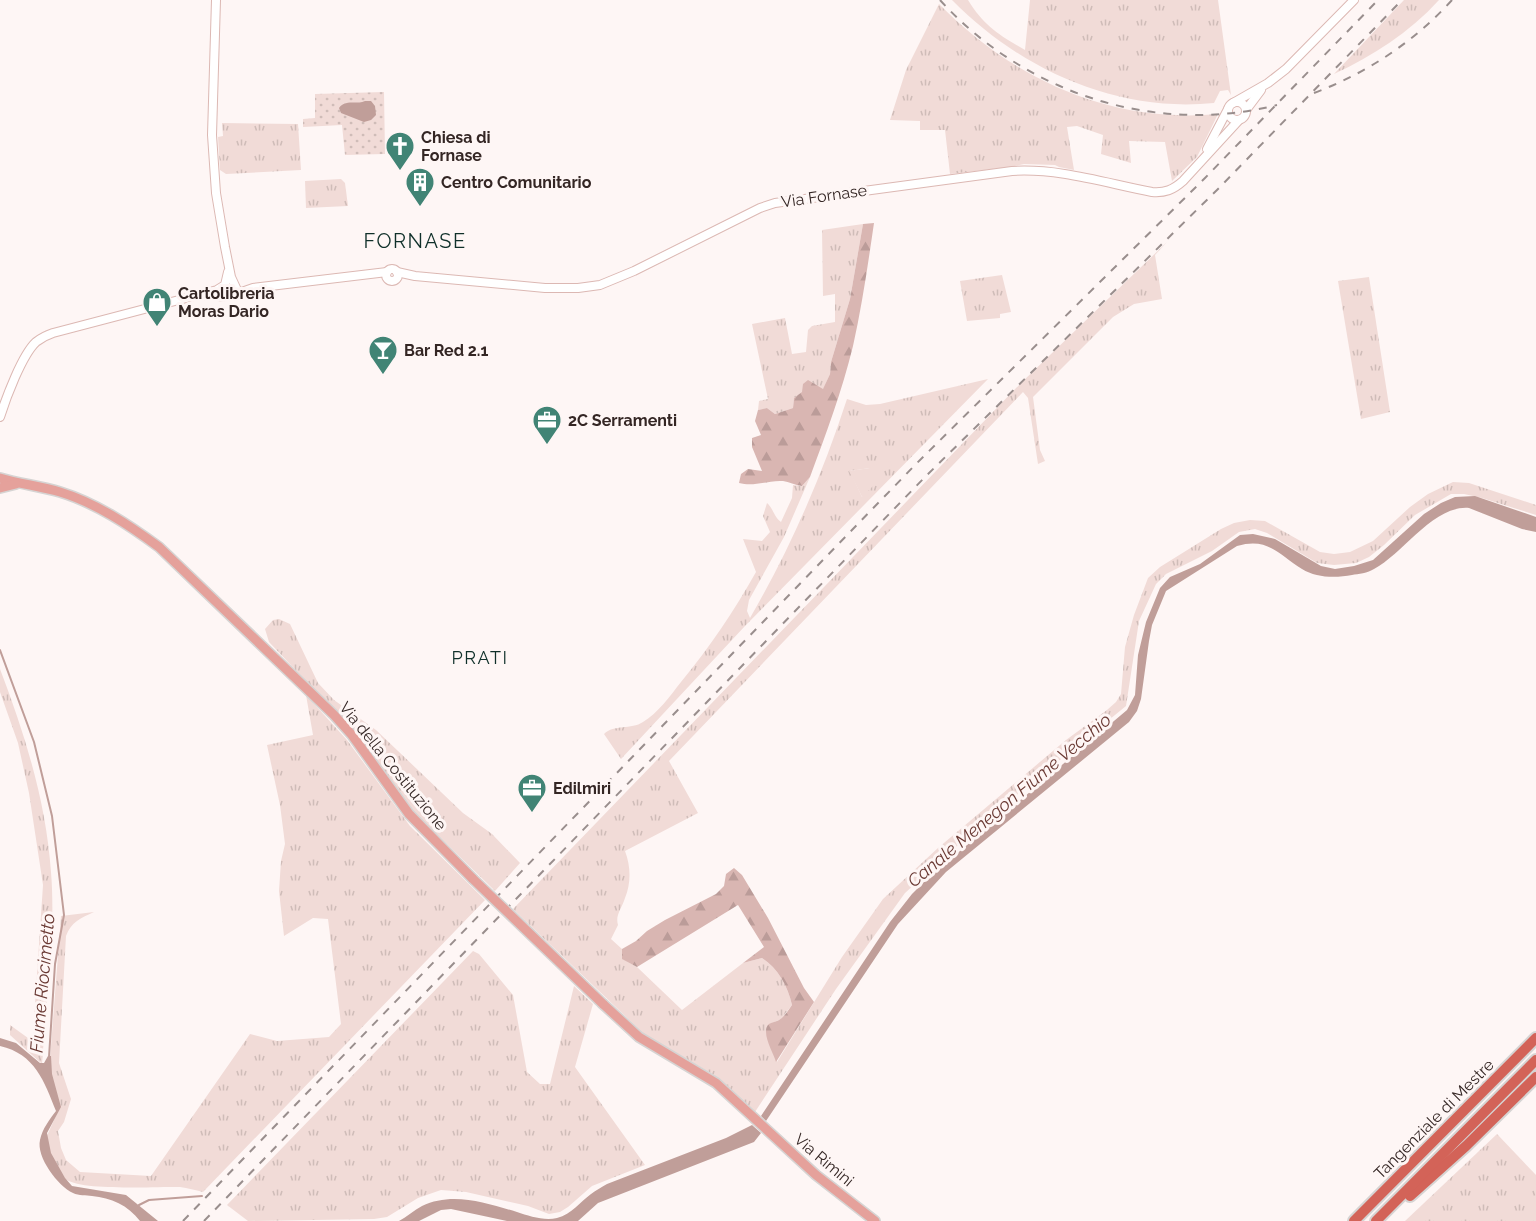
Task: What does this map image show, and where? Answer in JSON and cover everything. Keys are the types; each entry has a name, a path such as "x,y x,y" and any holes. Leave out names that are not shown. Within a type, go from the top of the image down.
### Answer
{"highway":[{"path":"1495,1079 1536,1028"},
{"name":"Tangenziale di Mestre","path":"1354,1221 1536,1038"},
{"name":"Tangenziale di Mestre","path":"1376,1221 1536,1060"},
{"path":"1383,1221 1466,1146 1536,1077"}],"main road":[{"name":"Via della Costituzione","path":"0,478 62,493 105,512 159,548 252,631 352,735 417,823 603,1004 639,1037 716,1083 754,1118"},
{"name":"Via della Costituzione","path":"0,488 18,483"},
{"path":"205,591 214,594 237,614"},
{"path":"264,639 290,667 294,675"},
{"name":"Via Rimini","path":"754,1118 816,1175 875,1221"}],"street":[{"path":"216,0 212,135 216,193 230,288"},
{"name":"Via Fornase","path":"0,417 22,364 33,345 44,337 230,288 253,288 371,274 387,275 392,269 397,275 545,288 589,286 621,278 760,208 785,201 1029,170 1057,172 1152,192 1165,192 1175,187 1244,116 1254,96 1295,61 1354,0"},
{"name":"Via Fornase","path":"1201,161 1231,106 1268,83"},
{"path":"1239,120 1230,117 1231,106 1241,103 1246,110"}],"green space":[{"path":"952,0 968,0 980,17 993,29 1025,50 1030,0 1218,0 1231,95 1228,90 1220,91 1214,103 1177,104 1141,101 1106,93 1071,81 1039,66 1008,47 979,25"},
{"path":"1404,0 1439,0 1416,23 1390,42 1334,74"},
{"path":"939,4 999,55 1032,75 1066,91 1102,104 1140,112 1178,115 1218,114 1197,157 1172,181 1165,142 1129,141 1131,163 1101,154 1103,135 1077,126 1067,127 1074,170 1055,165 1024,164 950,174 945,130 920,130 920,121 890,120 906,70"},
{"path":"384,92 385,154 345,155 342,125 303,127 303,119 315,118 315,94"},
{"path":"222,123 298,124 301,170 226,174 220,170 218,137 223,136"},
{"path":"341,179 345,183 348,206 306,208 305,181"},
{"path":"874,223 853,346 839,396 810,477 802,486 783,481 739,483 741,474 748,469 762,471 752,447 752,438 761,435 755,421 758,410 767,408 775,414 793,408 794,398 802,392 803,384 808,380 823,389 830,374 831,362 850,299 863,224"},
{"path":"863,224 850,299 831,362 830,374 823,390 815,386 794,398 793,408 775,414 767,408 758,410 759,401 768,399 752,324 785,318 792,354 806,352 808,330 812,326 835,322 835,294 823,296 822,230"},
{"path":"1167,242 1155,255 1162,299 1134,304 1113,317 1033,397 1040,450 1045,461 1038,464 1028,398 1023,392 669,761 698,813 625,851 629,881 618,915 618,925 611,939 622,949 623,959 637,967 682,1010 743,963 762,958 782,978 792,1005 781,1019 770,1024 770,1045 777,1062 842,957 883,899 938,848 1066,740 1116,702 1121,694 1125,647 1148,578 1160,567 1221,529 1234,523 1250,520 1265,521 1320,552 1334,554 1350,552 1373,541 1410,507 1428,494 1453,482 1469,483 1536,505 1536,515 1482,498 1451,494 1415,515 1384,545 1369,557 1356,563 1334,565 1317,563 1267,533 1255,529 1239,532 1212,551 1166,574 1156,584 1139,621 1126,706 984,822 905,893 836,989 755,1112 714,1075 644,1034 513,909 1021,383"},
{"path":"1002,275 1011,312 1000,314 1000,318 967,321 960,281"},
{"path":"1369,277 1390,412 1361,419 1338,281"},
{"path":"988,379 745,626 621,759 604,734 613,729 643,722 654,714 712,642 756,572 743,539 762,541 770,532 763,516 767,503 781,522 792,498 793,485 802,486 810,477 784,537 749,600 747,611 750,618 779,566 804,512 847,399 866,405 880,404","holes":["870,468 862,497 850,471"]},
{"path":"890,461 892,466 878,472 881,478 862,497 849,471 870,468"},
{"path":"279,619 290,624 318,683 334,700 376,730 463,813 492,834 520,863 495,891 415,813 358,736 269,642 265,629 273,620"},
{"path":"0,669 33,769 44,820 51,872 50,968 42,1064 10,1035 10,1025 28,1038 33,1034 43,885 29,793 18,743 0,692"},
{"path":"306,695 347,740 410,826 485,900 203,1192 180,1187 101,1187 72,1182 64,1178 58,1170 45,1140 60,1107 49,1072 61,916 94,912 74,924 66,936 59,1063 71,1099 64,1122 58,1131 61,1148 66,1160 80,1172 151,1176 250,1034 277,1041 329,1037 341,1024 328,919 313,918 284,936 279,891 281,861 285,844 280,805 267,745 313,735"},
{"path":"734,868 742,875 768,918 804,988 814,1002 776,1062 767,1037 767,1028 769,1024 783,1017 792,1005 782,978 768,962 762,958 743,963 764,947 738,905 637,967 622,959 622,949 647,931 716,894 724,886 726,874"},
{"path":"473,951 479,954 513,995 527,1072 540,1084 550,1084 574,986 593,1004 575,1067 645,1165 592,1186 568,1207 560,1212 549,1214 528,1206 466,1192 441,1190 418,1198 387,1217 374,1219 248,1221 227,1205"},
{"path":"1497,1134 1536,1175 1536,1221 1405,1221"}],"shaded area":[{"path":"371,101 375,106 376,115 364,122 341,113 339,108 348,103"},
{"path":"1475,496 1536,517 1536,532 1522,529 1469,508 1456,509 1431,522 1385,562 1366,572 1339,577 1313,574 1272,548 1265,545 1248,544 1237,546 1166,591 1152,625 1141,699 1137,711 1129,722 946,872 898,924 766,1121 761,1116 890,922 912,894 1127,710 1135,695 1138,655 1146,622 1160,588 1170,577 1200,564 1240,535 1253,534 1275,539 1321,566 1335,569 1354,566 1373,560 1424,514 1441,503 1455,497"},
{"path":"0,1038 16,1043 40,1063 44,1063 48,1056 51,1056 52,1074 61,1107 47,1133 51,1153 65,1178 72,1186 126,1195 158,1221 140,1221 125,1207 99,1197 73,1193 55,1178 41,1154 40,1140 42,1132 56,1111 37,1070 22,1055 0,1046"},
{"path":"752,1125 761,1133 754,1142 598,1203 578,1221 507,1221 451,1209 441,1210 419,1221 399,1221 419,1208 445,1199 482,1202 537,1218 557,1218 571,1211 607,1184 726,1138"}],"waterway":[{"name":"Fiume Riocimetto","path":"0,650 34,742 52,816 64,915 55,964 49,1057"},
{"path":"139,1205 149,1200 202,1196"}],"railway":[{"path":"940,0 974,32 1011,60 1051,82 1094,99 1139,110 1185,115 1231,113 1277,105"},
{"path":"183,1221 914,466 1205,178 1378,0"},
{"path":"204,1221 926,476 1217,190 1402,0"},
{"path":"1314,93 1353,76 1389,55 1406,43 1452,0"}],"place":[{"name":"Chiesa di Fornase","path":"400,172"},
{"name":"Centro Comunitario","path":"420,208"},
{"name":"Cartolibreria Moras Dario","path":"157,328"},
{"name":"Bar Red 2.1","path":"383,376"},
{"name":"2C Serramenti","path":"547,446"},
{"name":"Edilmiri","path":"532,814"}],"district":[{"name":"FORNASE","path":"415,241"},
{"name":"PRATI","path":"480,657"}],"water label":[{"name":"Canale Menegon Fiume Vecchio","path":"1009,800"}]}
